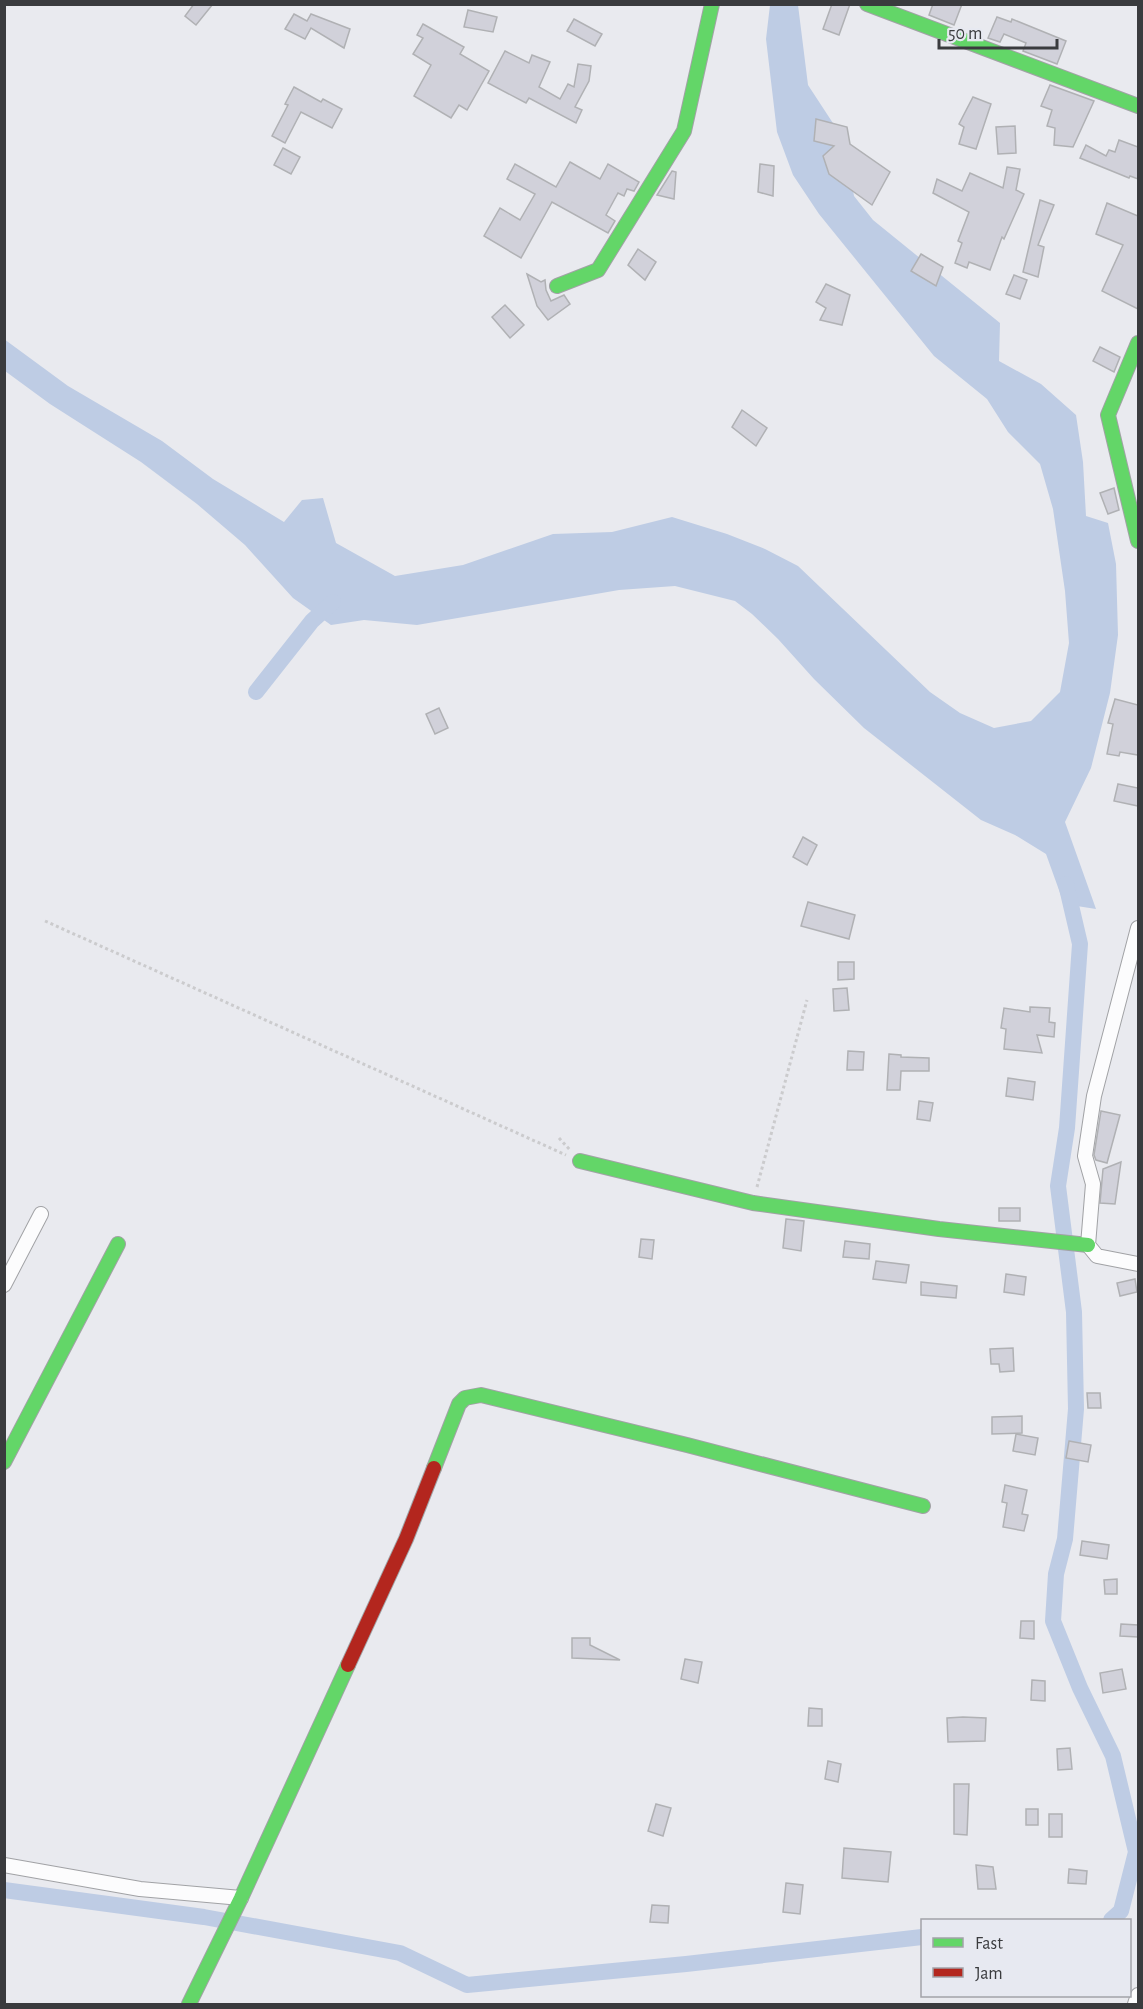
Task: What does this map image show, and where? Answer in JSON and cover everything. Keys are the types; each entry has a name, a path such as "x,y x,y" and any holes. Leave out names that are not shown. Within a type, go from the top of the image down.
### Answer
{"street":[{"path":"557,286 598,270 684,131 712,4"},
{"path":"867,4 1138,106"},
{"path":"1138,343 1108,415 1138,540"},
{"path":"1138,928 1094,1096 1085,1156 1093,1184 1088,1245 1096,1256 1138,1263"},
{"path":"580,1161 753,1203 1049,1242 1088,1245"},
{"path":"4,1285 41,1214"},
{"path":"4,1462 118,1244"},
{"path":"189,2004 241,1898 401,1550 459,1404 465,1398 481,1395 492,1397 923,1506"},
{"path":"4,1866 140,1889 241,1898"},
{"path":"1135,2004 1138,1995"}],"path":[{"path":"45,921 580,1161"},
{"path":"753,1203 807,1000"},
{"path":"559,1138 580,1161"}],"water":[{"path":"770,5 798,5 808,85 844,140 854,196 873,220 1000,323 999,361 1041,384 1076,415 1083,462 1086,516 1108,523 1116,564 1118,635 1110,693 1091,768 1065,822 1096,909 1064,904 1046,854 1015,835 981,820 864,728 814,679 778,639 735,601 675,586 619,590 417,625 364,620 331,625 293,598 245,545 197,504 141,462 50,404 5,371 4,339 68,386 162,441 213,479 284,522 302,500 323,498 336,543 395,576 463,565 553,534 612,532 672,517 727,534 765,549 798,566 930,692 960,713 994,728 1031,721 1060,692 1069,643 1065,591 1053,509 1040,464 1008,432 987,399 934,356 819,214 793,175 777,132 766,39"}],"building":[{"path":"194,4 213,4 196,25 185,16"},
{"path":"832,4 850,4 839,35 823,29"},
{"path":"933,4 962,4 954,25 929,15"},
{"path":"468,10 497,17 493,32 464,27"},
{"path":"294,14 307,21 311,14 350,29 344,48 311,28 305,39 285,29"},
{"path":"997,17 1011,22 1012,19 1066,41 1057,64 1023,51 1026,43 1004,34 1000,42 988,38"},
{"path":"574,19 602,34 595,46 567,31"},
{"path":"423,24 464,47 460,54 489,71 467,110 459,105 451,118 414,96 431,65 413,54 423,38 417,35"},
{"path":"505,51 529,63 532,55 550,62 539,87 560,99 568,84 574,87 578,64 591,66 589,81 575,107 582,110 576,123 529,98 526,103 488,83"},
{"path":"1050,85 1094,101 1073,147 1054,145 1055,128 1047,126 1052,110 1041,106"},
{"path":"294,87 321,102 323,99 342,109 332,128 301,112 285,143 272,136 288,105 285,104"},
{"path":"973,97 991,104 976,149 959,144 964,127 959,124"},
{"path":"816,119 847,127 850,144 890,172 872,205 829,174 823,156 834,146 814,141"},
{"path":"1015,126 1016,153 998,154 996,127"},
{"path":"1119,140 1138,147 1138,179 1130,176 1129,178 1080,158 1086,145 1106,156 1109,150 1115,152"},
{"path":"283,148 300,157 291,174 274,165"},
{"path":"570,162 600,179 608,164 639,182 634,191 627,189 624,196 618,193 606,215 615,221 608,233 552,202 521,258 484,236 500,208 520,220 535,194 507,179 515,164 556,187"},
{"path":"760,164 774,166 773,196 758,192"},
{"path":"1007,167 1020,169 1016,190 1024,194 1004,239 1002,237 990,270 969,262 967,268 955,263 962,243 958,241 969,212 933,193 937,179 962,191 970,173 1003,188"},
{"path":"672,171 676,172 674,199 657,195"},
{"path":"1040,200 1054,205 1038,245 1044,247 1038,277 1023,272"},
{"path":"1107,203 1138,216 1138,309 1102,291 1123,245 1096,234"},
{"path":"638,249 656,262 645,280 628,265"},
{"path":"921,254 943,267 936,286 911,271"},
{"path":"527,274 541,282 545,280 551,301 564,295 570,304 548,320 537,306"},
{"path":"1014,275 1027,280 1020,299 1006,294"},
{"path":"826,284 850,295 842,325 820,320 826,308 816,302"},
{"path":"505,305 524,325 510,338 492,317"},
{"path":"1100,347 1120,357 1114,372 1093,361"},
{"path":"742,410 767,428 756,446 732,427"},
{"path":"1114,488 1119,510 1108,514 1100,493"},
{"path":"1115,699 1138,705 1138,755 1120,752 1119,756 1107,754 1113,724 1108,723"},
{"path":"439,708 448,728 435,734 426,714"},
{"path":"1118,784 1138,788 1138,806 1114,801"},
{"path":"803,837 817,845 807,865 793,857"},
{"path":"808,902 855,915 849,939 801,926"},
{"path":"838,962 854,962 854,979 838,980"},
{"path":"847,988 849,1010 834,1011 833,989"},
{"path":"1030,1007 1050,1008 1049,1022 1055,1023 1054,1037 1037,1035 1042,1053 1004,1049 1006,1029 1001,1028 1004,1008 1030,1012"},
{"path":"848,1051 864,1052 863,1070 847,1070"},
{"path":"889,1054 929,1058 929,1071 901,1071 900,1090 887,1090"},
{"path":"1008,1078 1035,1082 1033,1100 1006,1096"},
{"path":"919,1101 933,1103 930,1121 917,1119"},
{"path":"1101,1111 1120,1115 1107,1163 1096,1160 1094,1155"},
{"path":"1121,1162 1115,1204 1100,1203 1103,1169"},
{"path":"999,1208 1020,1208 1020,1221 999,1221"},
{"path":"786,1219 804,1221 801,1251 783,1248"},
{"path":"641,1239 654,1240 652,1259 639,1257"},
{"path":"845,1241 870,1244 869,1259 843,1257"},
{"path":"876,1261 909,1265 906,1283 873,1279"},
{"path":"1006,1274 1026,1277 1024,1295 1004,1292"},
{"path":"1135,1279 1137,1292 1120,1296 1117,1283"},
{"path":"921,1282 957,1286 956,1298 921,1295"},
{"path":"1013,1348 1014,1371 1000,1372 999,1364 991,1364 990,1349"},
{"path":"1087,1393 1100,1393 1101,1408 1088,1408"},
{"path":"1022,1416 1022,1433 992,1434 992,1417"},
{"path":"1016,1434 1038,1438 1035,1455 1013,1451"},
{"path":"1069,1441 1091,1445 1088,1462 1066,1458"},
{"path":"1005,1485 1027,1490 1022,1514 1028,1515 1024,1531 1003,1527 1007,1503 1002,1502"},
{"path":"1082,1541 1109,1545 1107,1559 1080,1555"},
{"path":"1117,1579 1117,1594 1105,1594 1104,1580"},
{"path":"1021,1621 1034,1621 1034,1639 1020,1638"},
{"path":"1121,1624 1138,1625 1138,1637 1120,1636"},
{"path":"572,1638 590,1638 590,1645 620,1660 572,1658"},
{"path":"685,1659 702,1662 698,1683 681,1679"},
{"path":"1122,1669 1126,1689 1103,1693 1100,1673"},
{"path":"1032,1680 1045,1681 1045,1701 1031,1700"},
{"path":"809,1708 822,1709 822,1726 808,1726"},
{"path":"947,1718 986,1718 985,1741 948,1742"},
{"path":"1070,1748 1072,1769 1058,1770 1057,1749"},
{"path":"828,1761 841,1764 838,1782 825,1779"},
{"path":"954,1784 969,1784 967,1835 954,1834"},
{"path":"656,1804 671,1808 663,1836 648,1831"},
{"path":"1026,1809 1038,1809 1038,1825 1026,1825"},
{"path":"1049,1814 1062,1814 1062,1837 1049,1837"},
{"path":"844,1848 891,1852 888,1882 842,1878"},
{"path":"976,1865 993,1867 996,1889 978,1889"},
{"path":"1069,1869 1087,1871 1086,1884 1068,1883"},
{"path":"786,1883 803,1885 800,1914 783,1912"},
{"path":"652,1905 669,1906 668,1923 650,1922"}],"waterway":[{"path":"256,692 312,621 333,602"},
{"path":"1066,884 1080,944 1067,1128 1058,1186 1074,1312 1076,1409 1065,1539 1056,1574 1053,1621 1080,1688 1113,1756 1136,1852 1121,1911 1112,1919"},
{"path":"4,1890 204,1917 400,1953 467,1985 686,1964 921,1937"}],"traffic: fast":[{"path":"557,286 598,270 684,131 712,4"},
{"path":"867,4 1138,106"},
{"path":"1138,343 1108,415 1138,541"},
{"path":"580,1161 753,1203 939,1229 1088,1245"},
{"path":"4,1462 118,1244"},
{"path":"434,1468 459,1404 465,1398 481,1395 923,1506"},
{"path":"189,2004 241,1898 348,1665"}],"traffic: jam":[{"path":"348,1665 406,1539 434,1468"}]}
